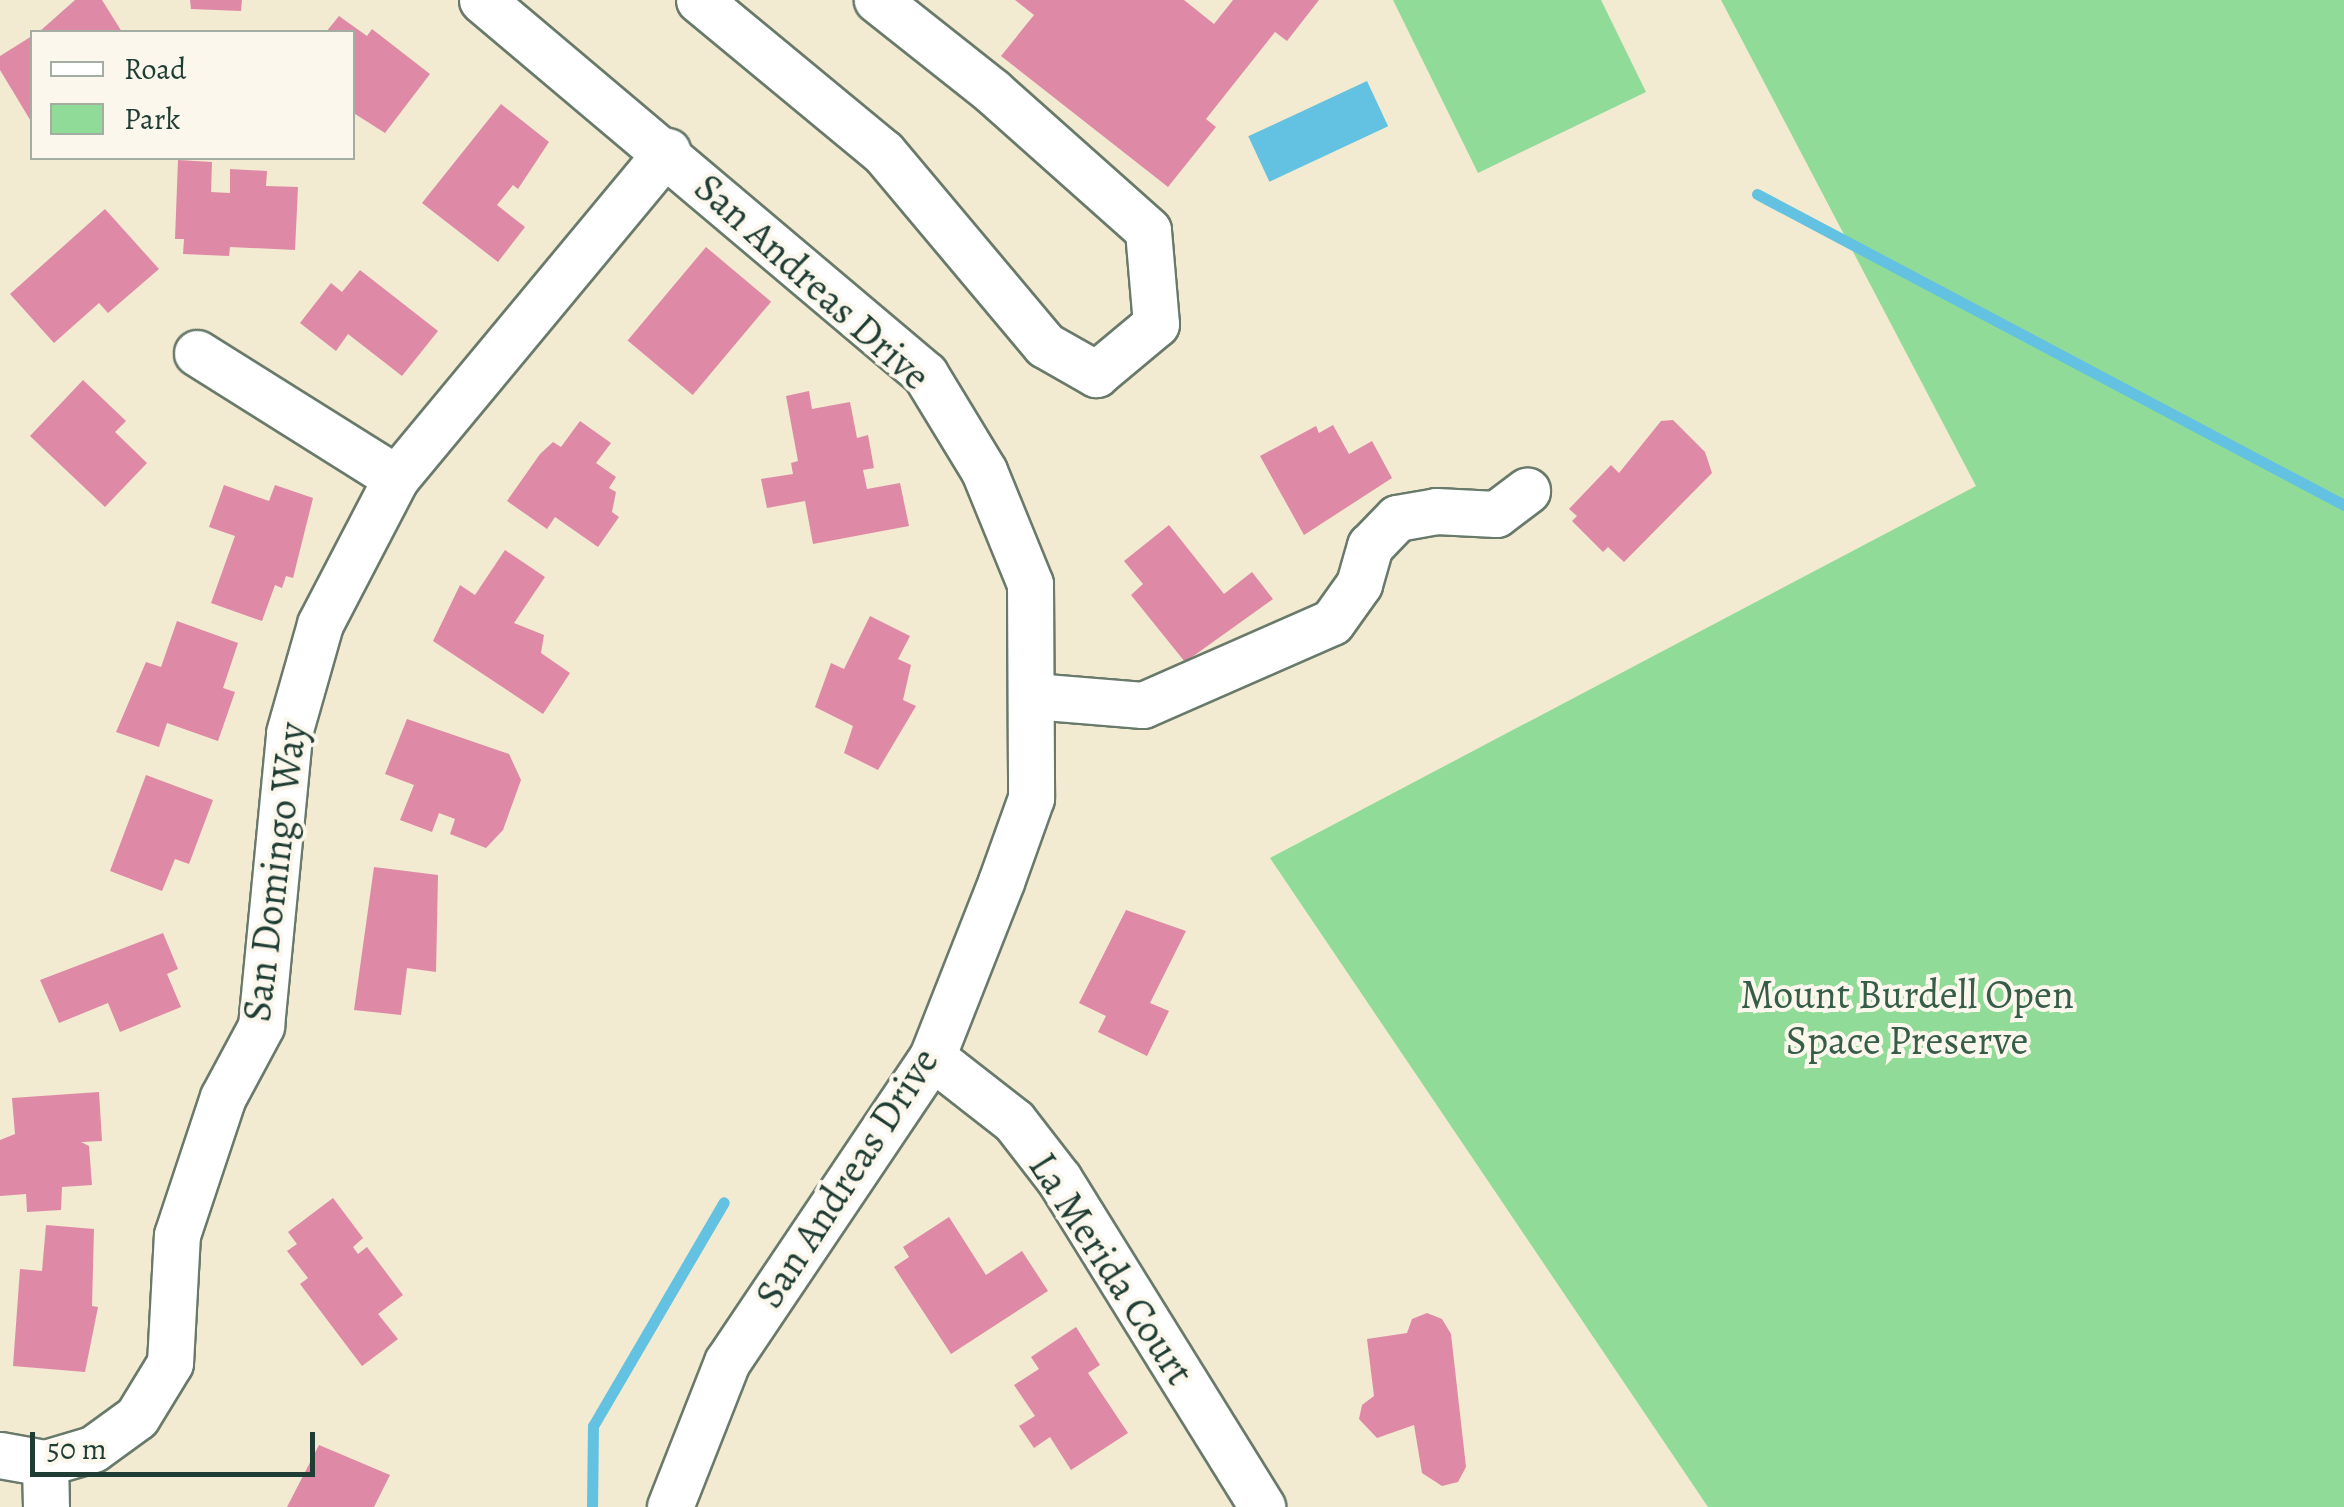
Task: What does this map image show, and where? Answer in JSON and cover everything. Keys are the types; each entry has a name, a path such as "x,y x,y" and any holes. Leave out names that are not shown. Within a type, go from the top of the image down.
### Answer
{"street":[{"name":"San Andreas Drive","path":"482,0 666,151 925,374 984,470 1030,584 1031,798 932,1057 728,1362 670,1507"},
{"path":"699,0 883,152 1046,345 1096,374 1156,324 1148,230 992,91 877,0"},
{"name":"San Domingo Way","path":"0,1455 46,1485 138,1417 170,1363 177,1235 222,1097 261,1026 289,733 320,624 396,478 666,151"},
{"path":"197,353 396,478"},
{"path":"1032,696 1144,705 1332,622 1360,584 1370,546 1397,518 1436,511 1496,514 1527,491"},
{"name":"La Merida Court","path":"932,1057 1014,1121 1059,1179 1262,1507"}],"green space":[{"path":"1393,0 1601,0 1646,92 1478,173"},
{"name":"Mount Burdell Open Space Preserve","path":"1721,0 2344,0 2344,1507 1708,1507 1270,858 1976,486"}],"water":[{"path":"1367,81 1388,126 1269,182 1248,136"}],"building":[{"path":"75,0 102,0 121,30 41,30"},
{"path":"190,0 242,0 241,11 191,9"},
{"path":"1015,0 1184,0 1214,24 1233,0 1319,0 1287,41 1275,32 1206,119 1216,127 1168,187 1001,56 1034,15"},
{"path":"339,16 367,36 372,29 430,74 385,133 355,114 355,30 328,30"},
{"path":"30,37 30,120 0,70 0,56"},
{"path":"501,104 549,142 518,189 513,185 497,205 525,227 498,262 422,203"},
{"path":"178,160 212,162 211,192 230,193 230,169 267,171 266,186 298,187 295,250 230,247 229,256 183,254 184,239 175,239"},
{"path":"105,209 159,269 108,313 99,303 54,343 10,294"},
{"path":"706,247 771,302 693,395 628,340"},
{"path":"360,270 438,331 402,376 348,334 336,351 300,323 331,283 342,292"},
{"path":"83,380 126,421 115,432 147,463 105,507 30,436"},
{"path":"809,391 812,409 850,402 857,438 868,435 874,468 863,470 867,489 900,483 909,526 813,544 805,501 767,508 761,479 793,474 791,463 798,461 786,396"},
{"path":"1673,420 1705,452 1712,473 1624,562 1608,547 1603,552 1572,521 1577,516 1569,509 1611,465 1619,473 1661,421"},
{"path":"580,421 611,443 596,463 616,477 609,488 616,492 612,512 619,517 598,547 555,517 547,529 507,501 540,454 553,442 561,447"},
{"path":"1333,425 1349,454 1372,441 1392,478 1304,535 1260,456 1316,426 1319,433"},
{"path":"224,485 269,501 275,485 313,498 293,578 286,576 282,588 275,585 262,621 211,603 235,536 209,527"},
{"path":"1169,525 1224,594 1252,572 1273,599 1185,662 1131,595 1143,584 1124,561"},
{"path":"505,550 545,577 514,623 544,635 541,653 570,673 543,714 433,641 460,585 475,595"},
{"path":"870,616 910,636 898,659 911,665 903,700 916,706 878,770 844,753 853,726 815,707 831,663 844,669"},
{"path":"177,621 238,643 223,688 235,692 218,741 167,723 159,747 116,732 146,662 161,667"},
{"path":"407,719 509,754 521,780 503,830 486,848 450,834 455,819 439,813 432,832 400,820 414,785 385,774"},
{"path":"146,775 213,800 189,864 175,859 162,891 110,871"},
{"path":"374,867 438,875 436,972 407,968 401,1015 354,1010"},
{"path":"1126,910 1186,931 1150,1003 1169,1011 1147,1056 1098,1032 1106,1016 1079,1003"},
{"path":"163,933 178,969 167,974 181,1007 120,1032 108,1003 59,1023 40,980"},
{"path":"99,1092 102,1141 81,1142 89,1146 92,1185 62,1187 61,1210 27,1212 26,1194 0,1196 0,1140 15,1134 12,1098"},
{"path":"333,1198 363,1238 353,1247 358,1254 367,1247 403,1295 378,1314 398,1339 362,1366 300,1284 308,1278 287,1251 297,1244 288,1232"},
{"path":"949,1217 986,1275 1022,1251 1048,1291 951,1354 894,1267 909,1257 903,1247"},
{"path":"46,1225 94,1229 92,1306 98,1307 85,1372 13,1366 20,1269 42,1271"},
{"path":"1427,1313 1442,1319 1451,1334 1466,1467 1458,1482 1442,1486 1422,1473 1414,1425 1377,1438 1359,1419 1362,1405 1374,1396 1367,1339 1407,1333 1412,1319"},
{"path":"1076,1327 1100,1365 1088,1373 1128,1433 1071,1470 1050,1437 1034,1448 1019,1426 1035,1416 1014,1385 1039,1369 1031,1357"},
{"path":"319,1445 390,1475 374,1507 287,1507"}],"waterway":[{"path":"1757,194 2344,505"},
{"path":"592,1507 593,1426 724,1202"}]}
